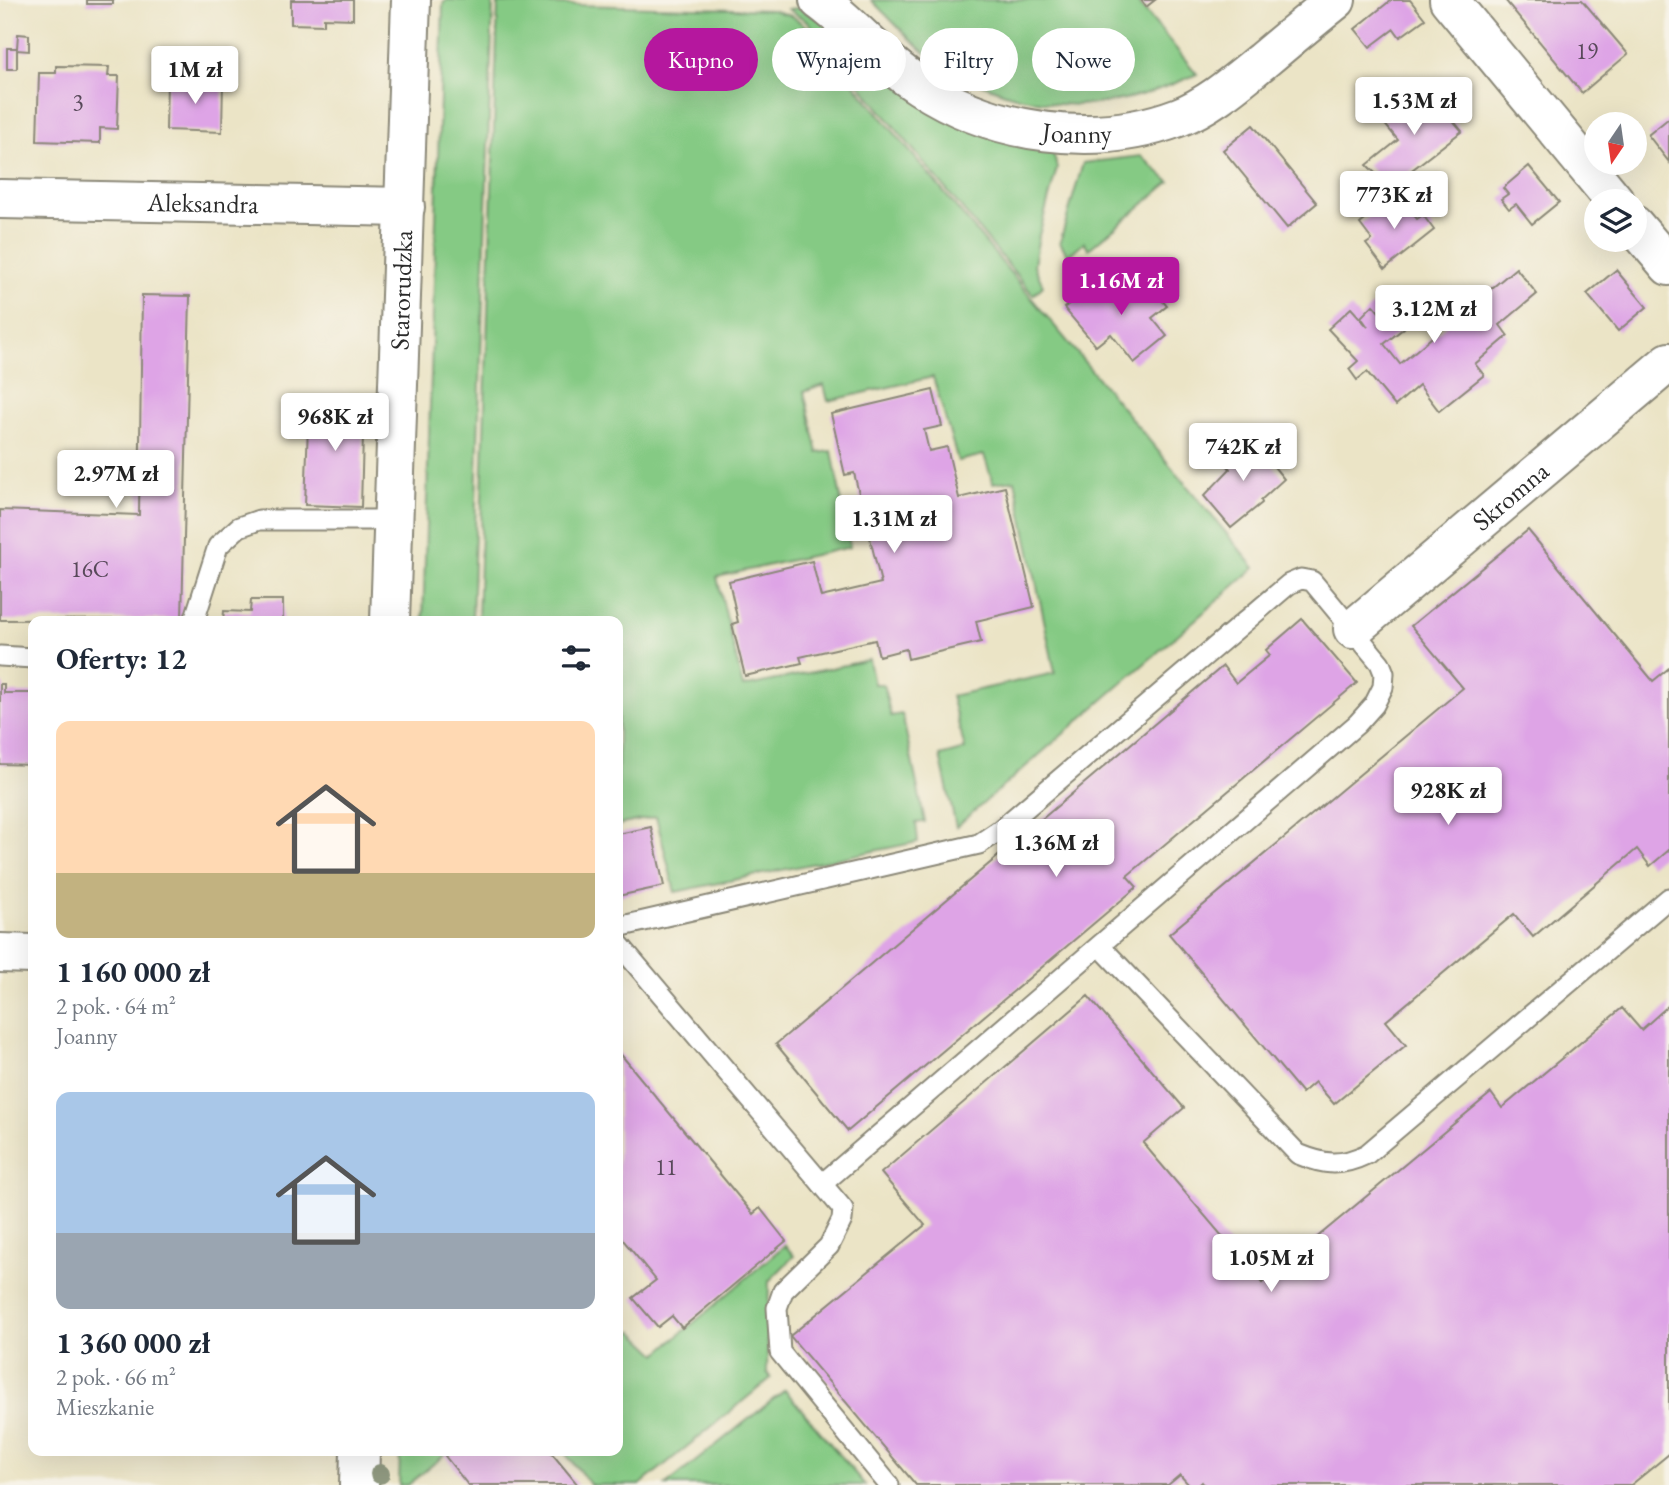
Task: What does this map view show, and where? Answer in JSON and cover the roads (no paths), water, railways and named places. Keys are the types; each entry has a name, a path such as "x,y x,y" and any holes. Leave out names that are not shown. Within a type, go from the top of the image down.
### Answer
{"street":[{"name":"Starorudzka","path":"390,616 411,0"},
{"name":"Joanny","path":"819,0 883,54 898,71 948,102 978,116 1002,123 1052,132 1084,133 1112,132 1180,116 1230,87 1336,0"},
{"path":"1449,0 1605,189"},
{"name":"Aleksandra","path":"0,199 405,207"},
{"path":"1647,240 1668,264"},
{"name":"Skromna","path":"1353,629 1669,362"},
{"path":"0,953 28,954"},
{"path":"359,1485 360,1456"}],"lane":[{"path":"196,616 218,546 239,527 259,520 393,520"},
{"path":"623,926 979,844 1010,821 1289,584 1301,579 1312,582 1380,663 1384,673 1383,687 1374,705 1357,724 822,1184"},
{"path":"0,656 28,657"},
{"path":"1100,946 1298,1154 1322,1164 1335,1163 1352,1161 1367,1154 1669,898"},
{"path":"623,949 843,1209 842,1220 830,1245 783,1291 777,1308 780,1352 889,1485"}]}
